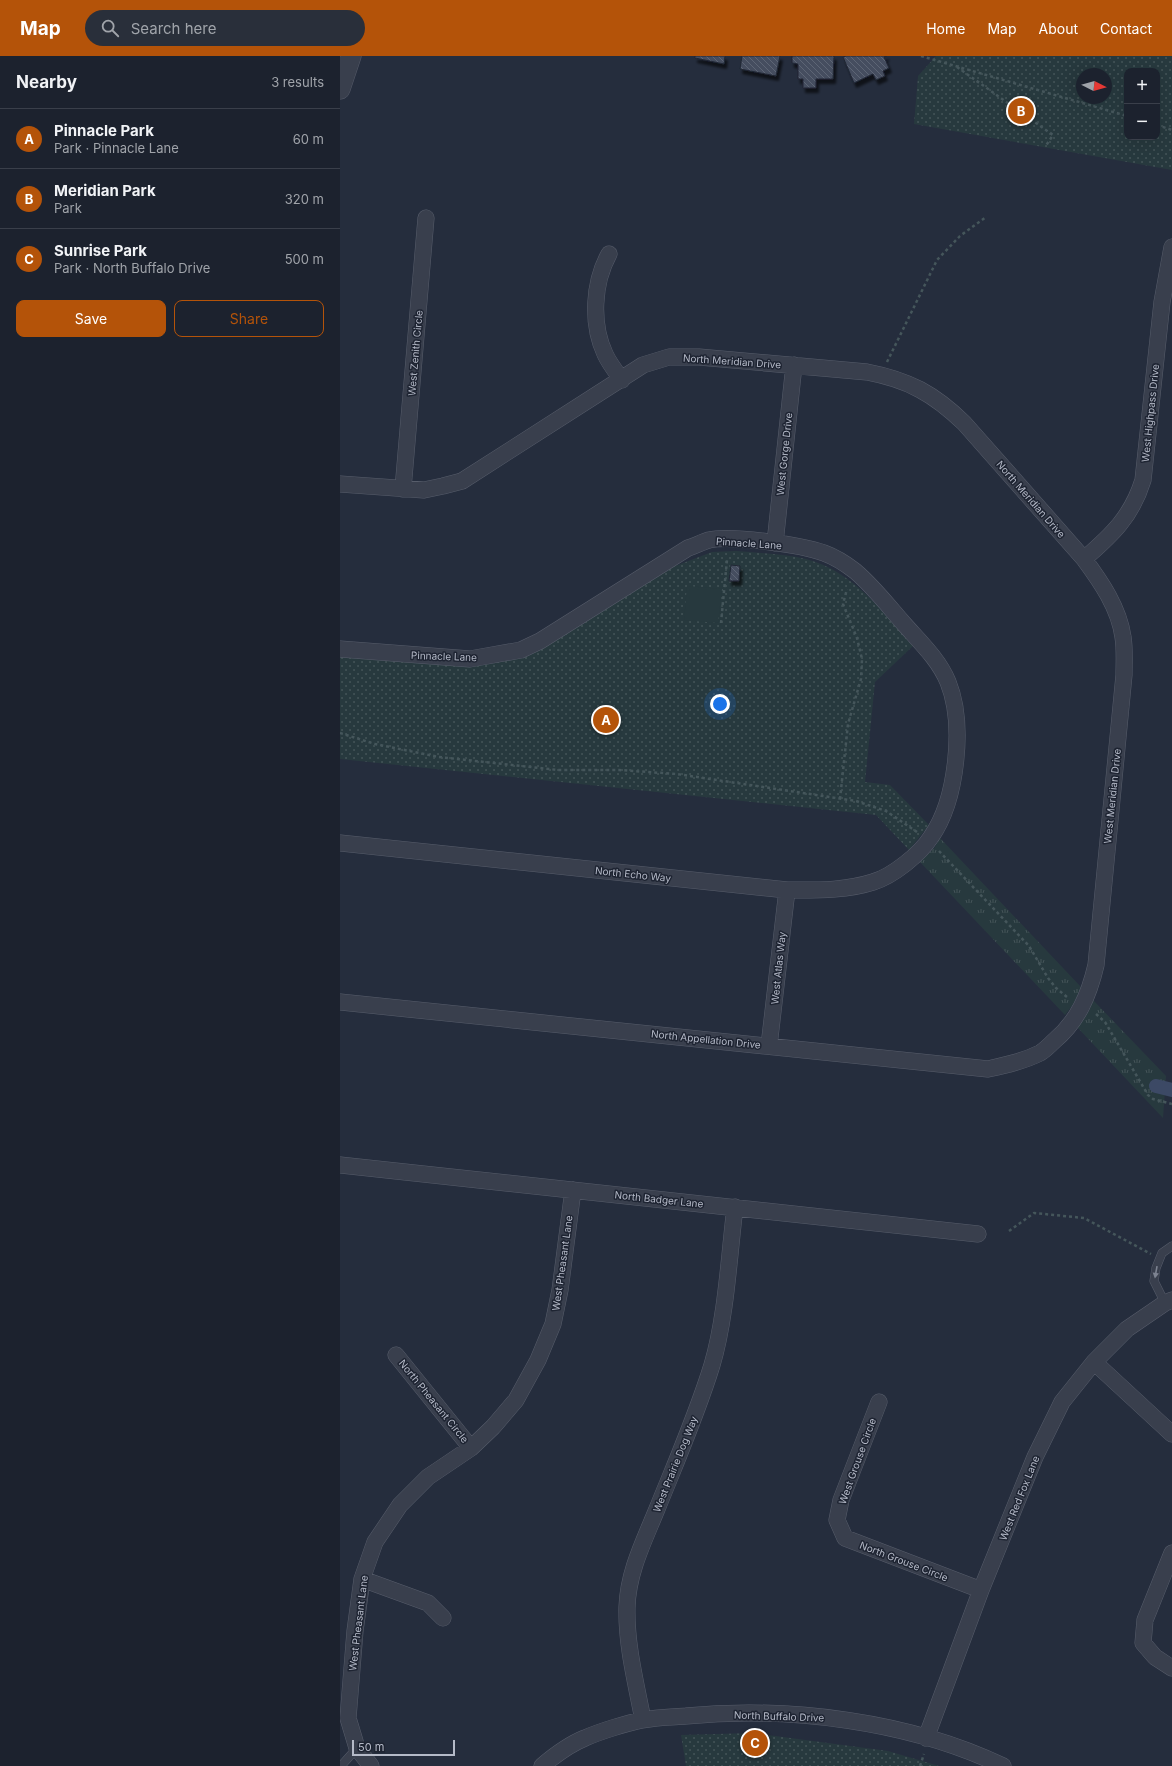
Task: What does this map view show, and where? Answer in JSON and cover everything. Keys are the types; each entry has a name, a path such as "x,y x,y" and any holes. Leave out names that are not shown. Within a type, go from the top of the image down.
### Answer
{"street":[{"path":"340,89 351,56"},
{"name":"West Zenith Circle","path":"403,489 426,218"},
{"name":"West Highpass Drive","path":"1084,559 1118,528 1139,495 1143,480 1162,302 1172,247"},
{"path":"610,254 599,278 596,314 598,334 605,355 622,380"},
{"name":"North Meridian Drive","path":"340,484 424,490 462,481 622,380 643,365 669,357 699,357 867,372 889,376 923,390 946,405 964,423 1084,559"},
{"name":"West Gorge Drive","path":"775,543 794,365"},
{"name":"Pinnacle Lane","path":"340,649 470,659 495,656 521,650 540,641 688,548 710,540 775,543 824,553 841,561 855,571 878,594 937,661 947,680 955,702 958,725 955,761 950,790 943,815 928,841 916,854"},
{"name":"West Meridian Drive","path":"1064,1034 1081,1010 1091,984 1096,965 1124,675 1123,638 1117,615 1100,581 1084,559"},
{"name":"North Echo Way","path":"340,843 787,890 827,890 850,888 875,882 898,869 916,854"},
{"name":"West Atlas Way","path":"769,1046 787,890"},
{"name":"North Appellation Drive","path":"340,1002 988,1069 1014,1063 1042,1052 1064,1034"},
{"name":"North Badger Lane","path":"340,1165 978,1234"},
{"name":"West Pheasant Lane","path":"370,1765 358,1748 348,1718 355,1631 362,1579 375,1542 400,1505 428,1477 471,1448 493,1427 516,1400 538,1360 553,1324 560,1290 573,1190"},
{"name":"West Prairie Dog Way","path":"643,1720 634,1677 629,1638 627,1606 631,1573 702,1396 712,1363 722,1317 735,1207"},
{"name":"West Red Fox Lane","path":"926,1738 981,1590 1035,1457 1062,1402 1094,1362 1127,1329 1168,1301"},
{"name":"North Pheasant Circle","path":"396,1355 471,1448"},
{"path":"1094,1362 1172,1434"},
{"name":"West Grouse Circle","path":"837,1520 841,1500 879,1402"},
{"name":"North Grouse Circle","path":"837,1520 845,1538 981,1590"},
{"path":"1172,1553 1145,1620 1143,1643 1155,1657 1172,1668"},
{"path":"362,1579 428,1603 443,1618"},
{"name":"North Buffalo Drive","path":"542,1766 556,1755 585,1738 643,1720 707,1714 752,1713 820,1717 886,1727 926,1738 1003,1766"}],"lane":[{"path":"1168,1301 1154,1281 1156,1268 1162,1252 1172,1246"},
{"path":"341,1766 358,1748"}],"path":[{"path":"922,56 1124,115"},
{"path":"955,65 1053,135 1045,147"},
{"path":"1160,126 1172,130"},
{"path":"884,368 937,260 960,236 986,217"},
{"path":"721,623 727,560"},
{"path":"840,799 848,724 861,679 862,659 857,638 843,604 847,589"},
{"path":"340,733 375,744 446,758 558,770 619,770 677,774 856,801 886,810 928,841 1030,946 1048,978 1056,988 1067,997"},
{"path":"1096,1014 1105,1022 1148,1096 1153,1099 1172,1104"},
{"path":"1009,1231 1034,1213 1084,1218 1151,1254"},
{"path":"920,1766 924,1754"}],"green space":[{"path":"936,56 1172,56 1172,170 914,124 918,76"},
{"path":"736,551 798,557 823,565 839,573 866,594 913,646 875,682 865,782 890,785 929,825 909,850 876,815 340,759 340,653 526,655 555,641 670,568 712,552"},
{"path":"687,586 722,589 718,623 684,620"},
{"path":"940,838 1081,987 1074,1003 1065,1015 920,862 935,847"},
{"path":"1093,1000 1166,1076 1163,1118 1076,1026 1089,1011"},
{"path":"753,1733 888,1751 939,1766 686,1766 681,1735"}],"building":[{"path":"695,56 725,56 724,64 695,58"},
{"path":"742,56 780,56 776,76 740,69"},
{"path":"792,56 834,56 833,79 816,79 816,88 803,88 803,79 798,79 798,64 792,63"},
{"path":"887,56 884,57 889,68 883,71 885,76 876,80 873,74 854,83 843,57"},
{"path":"731,565 740,566 739,581 729,581"}],"waterway":[{"path":"1156,1086 1172,1090"}],"place":[{"name":"Meridian Park","path":"1021,111"},
{"name":"Pinnacle Park","path":"606,720"},
{"name":"Sunrise Park","path":"755,1743"}]}
